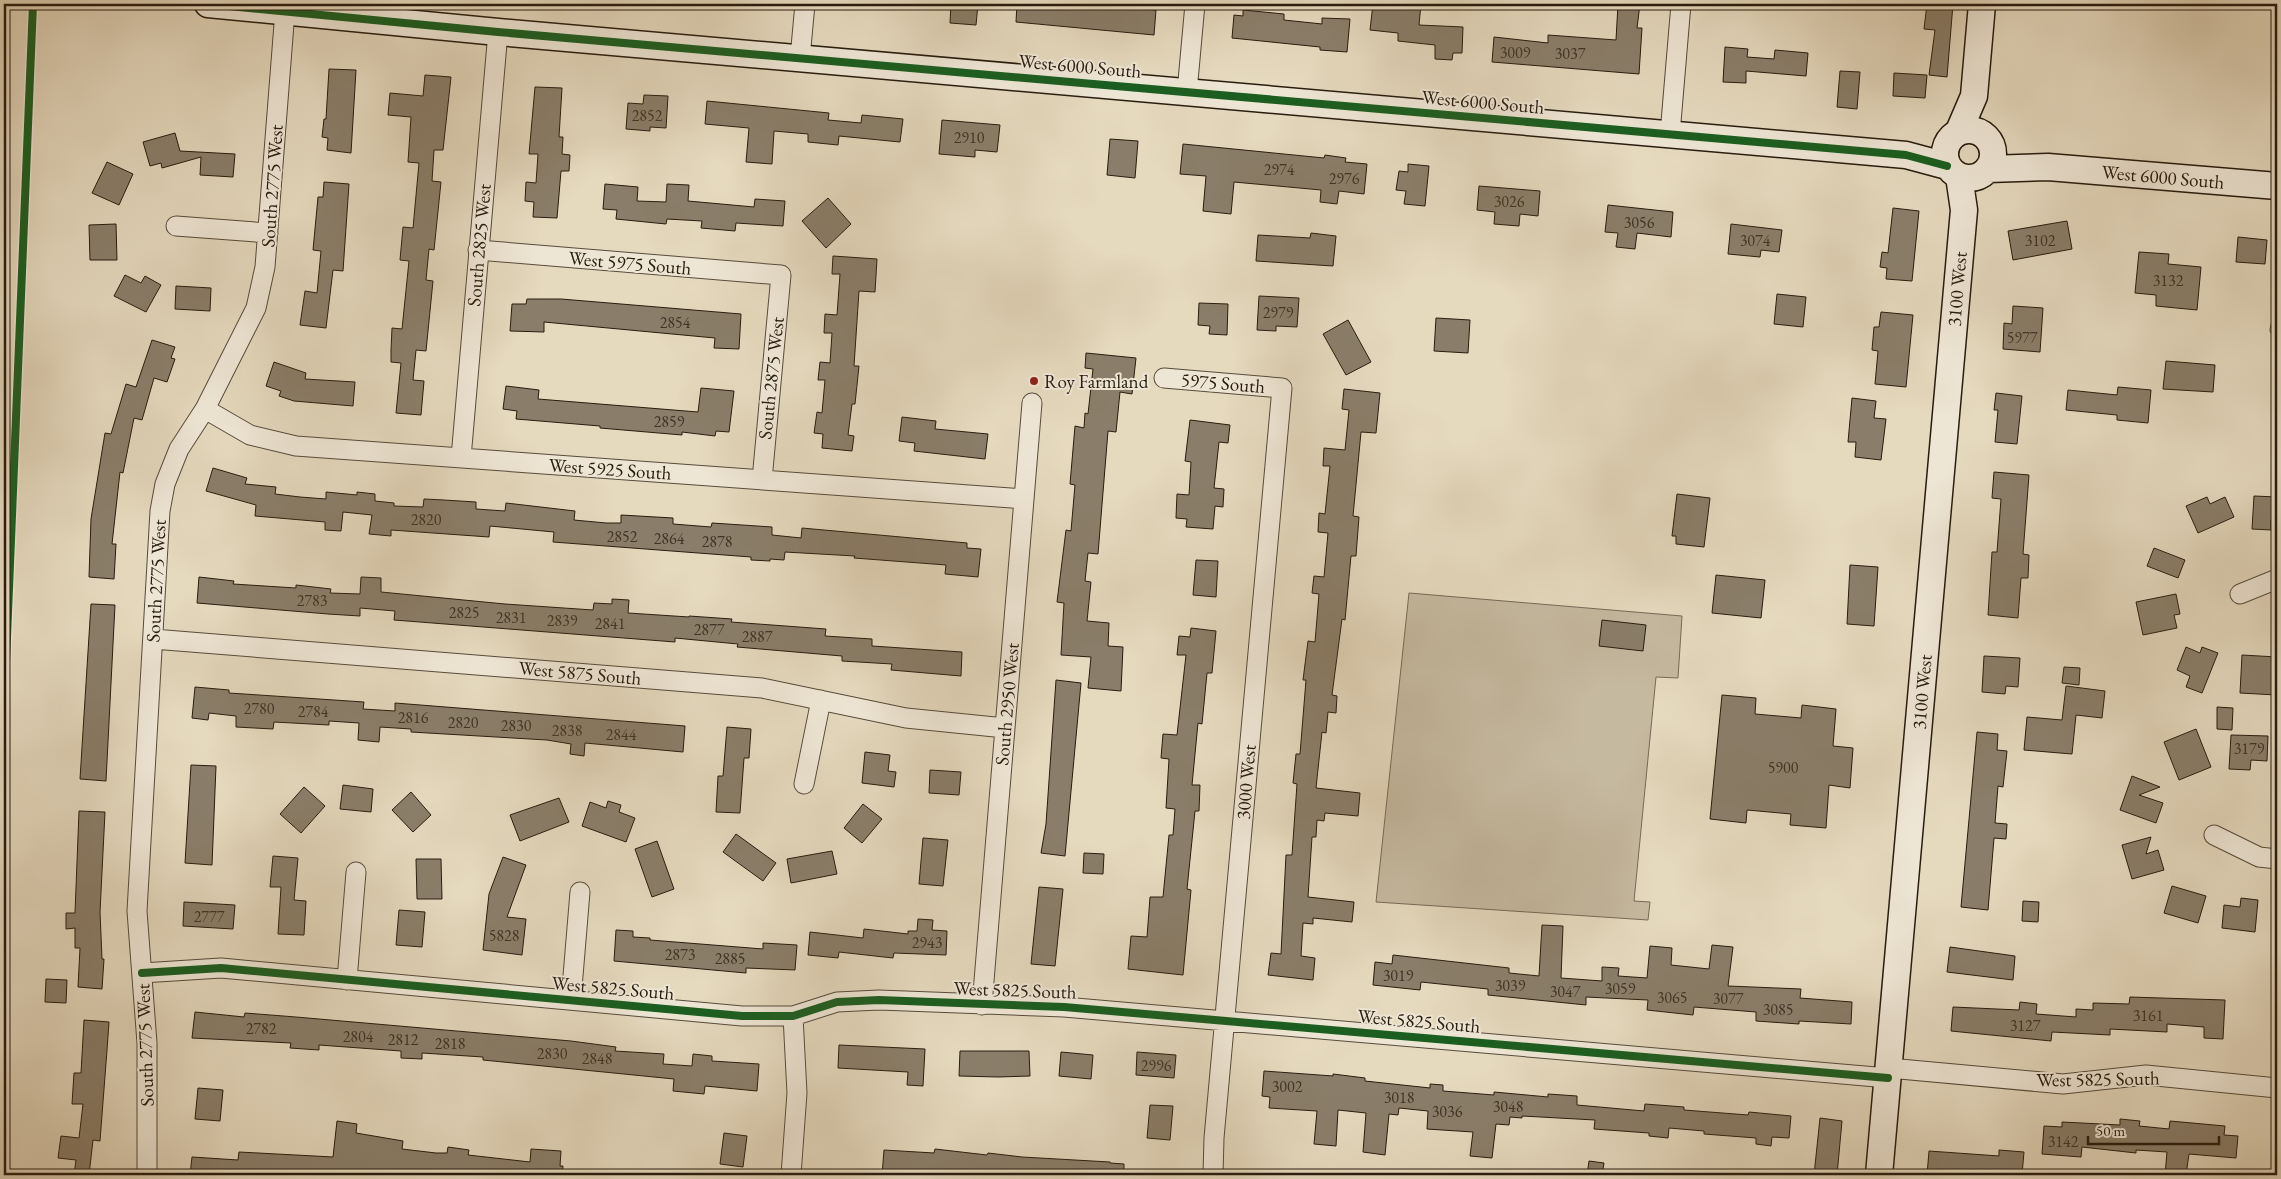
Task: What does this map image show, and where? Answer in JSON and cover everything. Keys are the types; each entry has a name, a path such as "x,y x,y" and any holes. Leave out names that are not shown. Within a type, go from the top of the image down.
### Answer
{"street":[{"name":"West 6000 South","path":"208,4 498,32 1906,155 1969,157 2048,167 2277,186"},
{"path":"800,58 805,4"},
{"path":"1187,92 1195,4"},
{"path":"1670,134 1681,4"},
{"path":"1969,157 1982,4"},
{"name":"South 2775 West","path":"147,1175 147,1043 138,911 160,511 165,484 179,450 205,409 256,308 265,267 285,11"},
{"name":"South 2825 West","path":"461,458 498,32"},
{"name":"3100 West","path":"1879,1175 1969,157"},
{"path":"176,226 268,233"},
{"name":"West 5975 South","path":"478,250 782,276"},
{"name":"South 2875 West","path":"762,480 782,276"},
{"name":"5975 South","path":"1164,378 1282,388"},
{"name":"3000 West","path":"1213,1175 1214,1138 1282,388"},
{"name":"South 2950 West","path":"982,1005 1032,403"},
{"name":"West 5925 South","path":"205,409 250,435 296,446 1024,499"},
{"path":"2240,594 2277,579"},
{"name":"West 5875 South","path":"153,639 762,688 906,718 1005,728"},
{"path":"804,784 821,700"},
{"path":"2214,834 2259,857 2277,859"},
{"path":"346,980 356,872"},
{"path":"571,1000 580,892"},
{"name":"West 5825 South","path":"142,973 221,968 742,1016 793,1016 837,1002 871,1000 1064,1007 1888,1073 2063,1084 2146,1074 2277,1088"},
{"path":"791,1175 797,1093 793,1016"}],"shaded area":[{"path":"1409,593 1682,616 1678,678 1656,677 1634,901 1650,902 1648,920 1376,902"}],"building":[{"path":"951,4 978,4 976,25 950,23"},
{"path":"1017,4 1057,4 1104,8 1104,5 1156,10 1154,35 1016,22"},
{"path":"1373,4 1421,4 1419,25 1463,27 1462,53 1453,53 1452,60 1435,59 1435,45 1398,41 1398,33 1370,30"},
{"path":"1618,4 1640,4 1637,28 1642,28 1639,74 1492,62 1494,37 1548,43 1548,35 1616,40"},
{"path":"1927,4 1953,4 1947,77 1929,75 1935,30 1924,29"},
{"path":"1243,10 1284,14 1284,20 1322,24 1322,18 1350,19 1347,52 1320,50 1320,47 1232,38 1234,15 1243,16"},
{"path":"1725,47 1748,49 1747,57 1774,59 1775,50 1808,53 1806,76 1746,71 1746,83 1723,82"},
{"path":"329,69 356,70 351,153 327,150 328,138 322,137 324,119 326,119"},
{"path":"1840,71 1860,72 1857,109 1837,107"},
{"path":"1894,73 1927,75 1925,98 1893,96"},
{"path":"425,75 451,77 443,150 434,150 432,181 441,182 434,250 429,249 426,280 433,281 426,351 416,350 413,380 424,381 421,415 396,413 401,363 391,362 392,328 402,329 409,261 400,260 403,227 413,228 419,163 408,162 411,117 388,115 390,93 423,96"},
{"path":"535,87 562,88 559,137 563,137 562,154 570,155 569,171 561,171 557,218 533,217 534,202 525,201 526,182 536,183 538,154 529,154"},
{"path":"644,95 668,96 666,128 650,127 650,131 626,129 628,103 643,104"},
{"path":"707,101 829,113 828,120 861,123 862,115 903,119 900,142 839,136 838,145 808,142 808,134 774,131 772,164 746,162 749,128 705,124"},
{"path":"942,120 1000,125 997,152 975,150 975,157 939,154"},
{"path":"175,133 180,151 235,154 233,177 200,175 201,157 162,168 161,163 150,166 143,142"},
{"path":"1110,139 1138,141 1135,178 1107,175"},
{"path":"1183,144 1324,158 1325,155 1346,158 1345,162 1367,164 1364,194 1339,191 1337,204 1320,202 1321,190 1234,182 1231,214 1203,211 1206,176 1180,174"},
{"path":"107,162 133,174 119,205 92,193"},
{"path":"1408,164 1429,166 1425,206 1404,204 1406,191 1396,190 1399,171 1408,172"},
{"path":"324,182 349,184 343,271 333,270 326,328 300,325 305,291 317,293 321,251 313,250 318,197 323,197"},
{"path":"605,184 638,187 637,201 666,202 667,184 689,185 688,201 754,207 755,199 785,201 783,226 736,223 735,231 701,228 702,221 667,219 666,224 616,219 617,210 603,209"},
{"path":"1479,186 1540,191 1538,216 1520,214 1519,226 1494,224 1495,212 1477,210"},
{"path":"828,198 851,224 826,248 802,221"},
{"path":"1608,205 1673,212 1671,237 1637,233 1635,249 1616,247 1618,233 1605,232"},
{"path":"1893,208 1919,211 1912,281 1886,279 1887,268 1880,267 1882,252 1888,253"},
{"path":"2067,221 2072,249 2013,260 2008,231"},
{"path":"116,224 117,260 90,260 89,225"},
{"path":"1731,224 1782,230 1779,252 1761,250 1760,257 1728,254"},
{"path":"1311,233 1336,236 1333,266 1256,261 1258,235 1310,238"},
{"path":"2238,237 2267,240 2265,264 2236,262"},
{"path":"2139,252 2169,254 2168,264 2201,267 2197,310 2156,306 2156,295 2135,293"},
{"path":"833,256 877,259 875,292 859,291 854,366 859,366 855,404 852,404 848,435 854,436 852,451 822,448 823,434 814,433 817,412 822,413 825,380 818,380 820,362 830,363 832,333 824,333 825,314 837,315 840,274 832,274"},
{"path":"125,275 141,283 145,276 161,285 146,312 114,296"},
{"path":"176,286 211,288 210,311 175,309"},
{"path":"1777,294 1806,297 1803,327 1774,324"},
{"path":"1259,296 1299,298 1297,327 1276,326 1276,331 1257,330"},
{"path":"527,299 561,299 741,314 739,349 714,348 715,338 544,322 544,332 510,331 512,304 526,304"},
{"path":"1199,303 1228,304 1227,335 1209,334 1210,326 1198,325"},
{"path":"2013,306 2043,308 2040,352 2003,349 2004,323 2012,324"},
{"path":"1881,312 1913,315 1906,387 1875,384 1878,351 1872,350 1874,327 1879,327"},
{"path":"1436,318 1470,320 1468,353 1434,351"},
{"path":"1348,320 1371,362 1346,375 1323,334"},
{"path":"152,340 175,347 171,358 175,359 167,382 154,378 142,420 134,418 123,473 120,472 112,544 116,544 114,579 89,577 91,519 105,433 111,434 126,384 136,387"},
{"path":"1086,353 1136,358 1132,394 1120,392 1116,432 1108,431 1098,554 1088,553 1085,581 1091,582 1087,621 1109,623 1108,646 1123,647 1121,691 1088,688 1091,657 1061,655 1064,603 1057,602 1066,530 1071,531 1075,485 1070,484 1075,426 1084,428 1085,413 1088,414 1093,369 1085,368"},
{"path":"2166,361 2215,365 2213,392 2163,389"},
{"path":"274,362 306,373 305,379 355,382 353,406 294,401 279,396 281,391 266,386"},
{"path":"506,386 539,390 538,399 698,412 701,388 734,391 729,432 716,431 715,436 682,432 682,435 600,428 600,426 516,419 517,411 503,409"},
{"path":"2118,387 2151,390 2148,423 2117,420 2117,415 2066,410 2068,390 2117,395"},
{"path":"1344,389 1380,393 1376,433 1361,432 1353,516 1359,517 1356,556 1351,556 1345,620 1342,619 1332,695 1337,696 1336,713 1328,712 1326,733 1322,732 1316,788 1360,793 1358,816 1325,813 1324,821 1317,820 1316,837 1312,837 1308,897 1354,902 1352,922 1313,918 1313,924 1303,923 1301,956 1315,958 1313,980 1268,975 1271,953 1281,954 1286,855 1292,855 1297,784 1293,783 1296,754 1300,754 1306,680 1303,680 1308,641 1315,642 1319,594 1312,593 1314,576 1324,577 1328,533 1318,532 1319,513 1325,514 1330,466 1323,466 1324,448 1345,450 1349,410 1342,409"},
{"path":"1996,393 2022,396 2017,444 1995,442 1998,410 1994,410"},
{"path":"1852,398 1876,401 1874,418 1886,419 1881,460 1855,457 1856,442 1848,442"},
{"path":"902,417 936,421 935,429 988,434 985,459 914,451 915,443 899,441"},
{"path":"1190,420 1230,425 1228,443 1219,442 1214,488 1224,489 1223,507 1215,506 1213,529 1186,527 1187,519 1176,518 1177,494 1189,495 1191,462 1185,461"},
{"path":"213,468 247,478 245,484 276,487 275,494 300,497 326,499 326,492 357,495 357,492 375,494 375,501 394,503 394,506 423,507 424,499 476,502 476,509 505,511 506,503 575,511 574,520 606,523 621,523 621,515 673,518 673,524 711,527 712,523 772,527 772,535 801,538 802,528 967,543 967,548 981,549 978,577 945,574 946,565 854,558 855,556 785,552 784,560 770,559 770,561 751,560 751,557 553,542 554,532 490,526 489,537 391,530 391,536 369,534 372,515 343,512 341,531 325,530 325,522 255,516 256,505 206,491"},
{"path":"1994,472 2029,475 2023,554 2029,555 2028,578 2021,578 2018,618 1988,615 1992,552 1997,552 2001,499 1992,498"},
{"path":"1677,494 1710,498 1704,547 1676,544 1676,536 1672,536"},
{"path":"2254,496 2277,497 2277,520 2271,520 2271,530 2252,529"},
{"path":"2207,497 2210,504 2225,497 2234,517 2198,533 2186,506"},
{"path":"2154,548 2185,560 2178,578 2147,566"},
{"path":"1196,560 1218,561 1216,597 1193,595"},
{"path":"1850,565 1878,567 1874,626 1847,624"},
{"path":"1716,575 1765,580 1761,618 1712,613"},
{"path":"199,577 234,581 233,584 296,588 296,585 331,589 330,593 360,594 361,577 381,578 381,592 593,610 594,603 612,604 612,599 629,600 628,613 732,619 731,622 826,629 825,636 872,639 872,646 962,652 961,676 891,670 892,664 842,661 842,656 737,647 738,644 675,638 675,642 394,620 395,611 360,608 360,616 197,603"},
{"path":"2176,594 2180,614 2174,615 2177,628 2143,635 2136,602"},
{"path":"91,604 115,605 106,781 80,779"},
{"path":"1602,620 1646,625 1643,651 1599,646"},
{"path":"1191,628 1216,631 1212,673 1207,673 1202,724 1198,723 1192,785 1200,785 1199,811 1195,811 1187,889 1191,890 1183,975 1128,969 1131,936 1147,937 1150,897 1163,897 1169,835 1173,835 1175,809 1166,808 1169,759 1161,758 1163,734 1177,735 1186,655 1177,655 1179,636 1190,637"},
{"path":"2186,647 2200,653 2202,647 2218,653 2202,693 2186,687 2190,676 2177,670"},
{"path":"2242,655 2277,657 2276,695 2240,693"},
{"path":"1984,656 2020,658 2018,687 2006,686 2005,694 1982,692"},
{"path":"2064,667 2080,668 2079,685 2062,683"},
{"path":"1056,680 1081,683 1065,856 1041,853 1046,824"},
{"path":"2066,686 2105,691 2102,718 2076,715 2072,754 2024,750 2027,717 2062,720"},
{"path":"195,687 229,690 229,693 364,702 363,709 395,711 395,703 685,726 683,752 585,743 584,756 570,754 571,744 547,740 411,732 411,729 380,727 379,742 358,740 359,723 329,721 329,725 274,722 273,729 236,727 236,716 209,713 208,720 192,718"},
{"path":"1722,695 1756,698 1755,714 1801,718 1802,705 1836,709 1833,746 1853,748 1850,788 1829,785 1826,828 1790,825 1791,814 1747,810 1746,823 1710,819"},
{"path":"2217,707 2233,708 2232,730 2217,729"},
{"path":"727,727 751,729 749,758 744,758 740,813 716,812 718,776 723,776"},
{"path":"2196,729 2211,767 2179,780 2164,742"},
{"path":"1977,732 1998,734 1997,750 2007,751 2003,787 1998,786 1995,823 2007,824 2006,839 1994,838 1988,910 1961,907"},
{"path":"2231,735 2268,736 2267,761 2251,760 2250,770 2229,769"},
{"path":"865,752 890,755 888,771 896,772 894,787 862,783"},
{"path":"191,765 216,766 212,865 185,863"},
{"path":"930,770 961,772 959,795 929,793"},
{"path":"2132,776 2160,787 2139,795 2163,803 2156,823 2120,810"},
{"path":"343,785 373,789 371,812 340,809"},
{"path":"304,787 325,806 301,833 280,814"},
{"path":"411,792 431,815 413,832 392,810"},
{"path":"559,798 569,822 520,841 510,815"},
{"path":"608,801 621,805 619,812 635,818 626,842 582,826 590,802 606,808"},
{"path":"863,804 882,819 862,843 844,828"},
{"path":"79,811 105,812 100,912 102,959 104,959 102,989 78,987 80,948 75,948 75,928 66,929 66,913 75,913"},
{"path":"736,834 776,863 763,881 723,852"},
{"path":"2151,837 2146,854 2158,850 2164,870 2132,879 2122,845"},
{"path":"923,838 948,840 943,886 919,884"},
{"path":"657,841 674,889 652,897 635,849"},
{"path":"832,851 837,874 791,883 787,859"},
{"path":"1084,853 1104,854 1103,874 1083,873"},
{"path":"273,856 298,858 294,900 306,901 304,935 278,934 281,887 270,887"},
{"path":"503,857 526,865 507,917 526,919 522,955 483,950 489,894"},
{"path":"416,859 441,859 442,899 417,899"},
{"path":"2172,886 2206,896 2198,923 2164,913"},
{"path":"1039,887 1063,889 1055,966 1031,964"},
{"path":"2241,898 2258,900 2255,932 2222,928 2224,905 2240,907"},
{"path":"2023,901 2039,902 2038,922 2022,921"},
{"path":"184,902 235,905 233,929 183,926"},
{"path":"399,910 425,912 422,947 396,945"},
{"path":"918,919 933,920 932,930 947,931 946,955 894,953 893,958 839,952 838,958 808,955 810,932 863,938 864,929 908,934 908,931 917,931"},
{"path":"1542,925 1563,926 1561,978 1602,981 1602,967 1619,968 1618,976 1647,978 1650,946 1672,948 1671,965 1709,969 1712,945 1733,947 1728,986 1801,989 1800,998 1852,1002 1851,1024 1799,1021 1799,1024 1756,1021 1756,1012 1694,1007 1693,1015 1647,1010 1648,1000 1586,997 1586,1005 1488,995 1488,989 1421,982 1420,990 1373,985 1375,962 1392,964 1393,955 1509,968 1509,973 1539,976"},
{"path":"616,930 633,931 633,937 650,938 650,940 763,949 763,943 797,945 795,970 746,968 746,973 614,961"},
{"path":"1950,947 2015,956 2013,980 1947,972"},
{"path":"46,979 67,980 66,1003 45,1002"},
{"path":"2130,997 2225,1000 2223,1039 2204,1038 2204,1027 2167,1024 2167,1032 2110,1029 2110,1035 2052,1032 2051,1041 1951,1031 1953,1007 2019,1010 2020,1002 2037,1004 2036,1014 2076,1017 2076,1009 2093,1010 2093,1003 2129,1004"},
{"path":"195,1012 244,1017 245,1013 571,1041 616,1047 615,1051 664,1054 663,1064 692,1066 693,1054 712,1056 712,1061 759,1064 757,1091 705,1086 704,1094 673,1091 674,1079 483,1060 483,1057 422,1053 422,1059 401,1058 401,1051 319,1045 319,1050 290,1048 291,1043 192,1038"},
{"path":"84,1020 109,1022 100,1141 93,1140 89,1175 74,1175 76,1160 58,1158 61,1136 79,1138 83,1104 72,1104 74,1073 81,1073"},
{"path":"839,1045 925,1049 923,1086 907,1085 908,1072 838,1068"},
{"path":"960,1051 1029,1051 1030,1076 959,1076"},
{"path":"1061,1052 1093,1055 1091,1079 1059,1076"},
{"path":"1137,1052 1176,1055 1174,1078 1136,1075"},
{"path":"1264,1071 1333,1076 1333,1074 1365,1078 1365,1081 1430,1088 1430,1084 1443,1085 1443,1091 1494,1095 1494,1092 1548,1097 1548,1094 1577,1096 1577,1105 1644,1111 1645,1104 1684,1107 1684,1110 1748,1115 1749,1112 1791,1116 1789,1138 1772,1137 1771,1146 1756,1144 1756,1138 1704,1134 1704,1131 1669,1128 1668,1138 1649,1136 1649,1133 1594,1129 1595,1120 1522,1116 1522,1118 1510,1117 1509,1125 1496,1124 1492,1158 1470,1156 1473,1132 1427,1129 1428,1111 1399,1108 1398,1115 1389,1114 1385,1155 1363,1152 1366,1113 1338,1110 1336,1146 1314,1144 1317,1111 1269,1108 1270,1097 1262,1096"},
{"path":"198,1088 223,1090 220,1121 195,1119"},
{"path":"1150,1105 1173,1106 1170,1140 1147,1138"},
{"path":"1820,1118 1842,1121 1837,1175 1814,1175"},
{"path":"2120,1119 2140,1121 2139,1126 2169,1129 2170,1121 2225,1126 2224,1135 2238,1136 2236,1158 2189,1154 2186,1175 2165,1175 2167,1152 2136,1150 2136,1153 2082,1147 2081,1157 2042,1154 2044,1126 2062,1127 2062,1122 2120,1125"},
{"path":"337,1121 357,1124 356,1133 403,1141 402,1149 447,1153 448,1147 469,1150 468,1155 530,1162 531,1149 561,1151 560,1166 563,1166 562,1175 404,1175 369,1171 368,1175 363,1175 319,1171 319,1175 190,1175 192,1157 238,1160 239,1152 333,1157"},
{"path":"724,1133 747,1136 743,1167 720,1164"},
{"path":"935,1149 987,1155 988,1153 1110,1162 1124,1164 1124,1175 882,1175 884,1150 934,1153"},
{"path":"1999,1150 2024,1152 2022,1175 1927,1175 1929,1151 1999,1156"},
{"path":"1589,1161 1604,1163 1602,1175 1587,1175"}],"cycle path":[{"path":"4,710 33,4"},
{"path":"208,4 498,32 1906,155 1947,166"},
{"path":"142,973 221,968 742,1016 793,1016 837,1002 879,1000 1064,1007 1888,1078"}],"place":[{"name":"Roy Farmland","path":"1034,381"}]}
